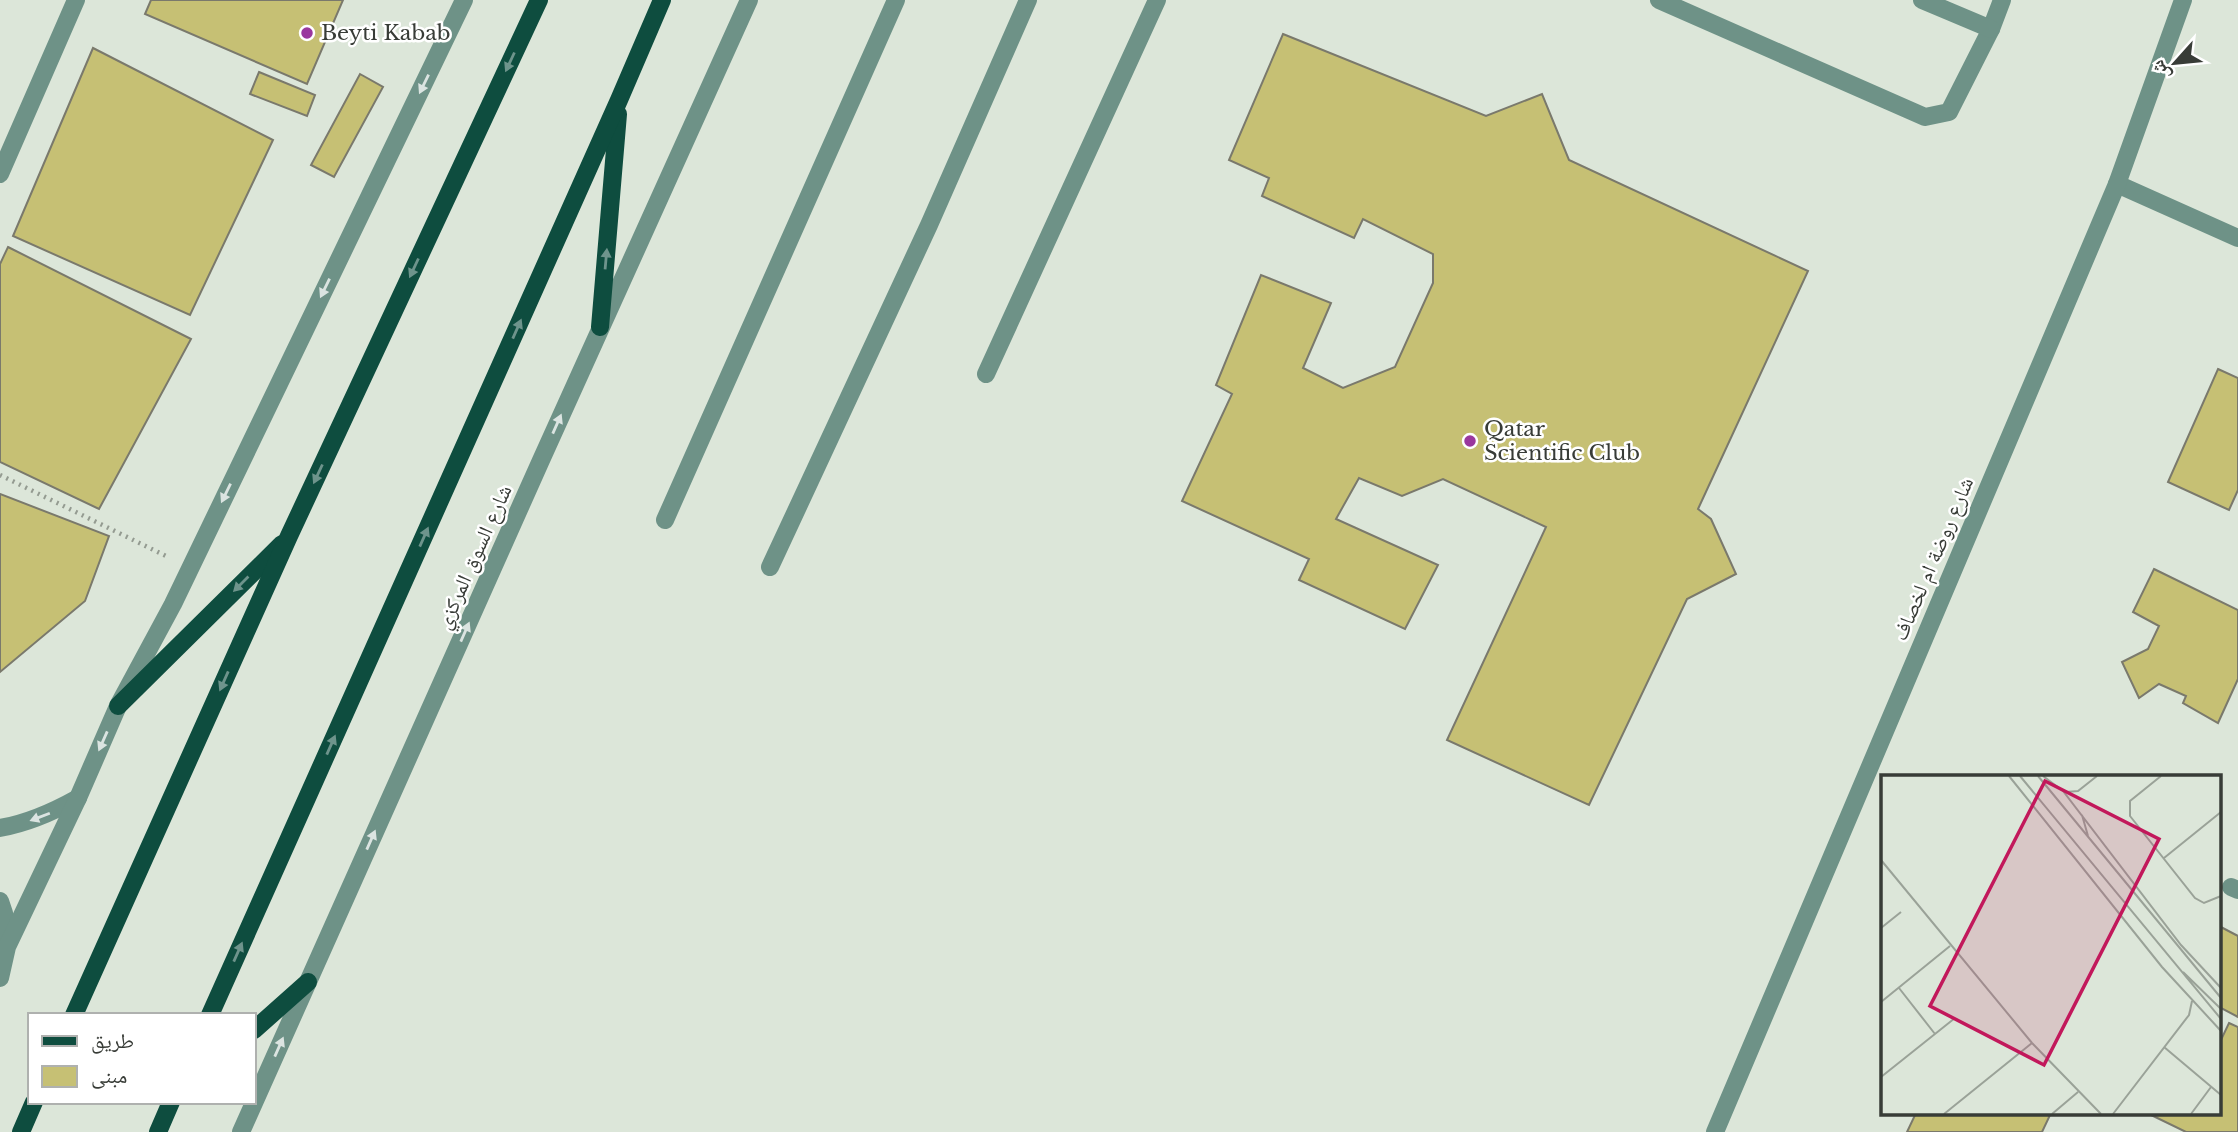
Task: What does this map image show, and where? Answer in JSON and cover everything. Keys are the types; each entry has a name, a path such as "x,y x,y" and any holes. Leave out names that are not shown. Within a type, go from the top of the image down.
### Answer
{"main road":[{"path":"75,1013 289,536 539,0"},
{"path":"211,1013 662,0"},
{"path":"600,327 619,100"},
{"path":"118,706 289,536"},
{"path":"256,1028 308,982"},
{"path":"21,1132 33,1104"},
{"path":"158,1132 170,1104"}],"street":[{"path":"0,174 76,0"},
{"path":"0,978 7,947 78,798 118,706 190,568 464,0"},
{"name":"شارع السوق المركزي","path":"256,1098 749,0"},
{"path":"665,520 896,0"},
{"path":"770,567 929,225 1028,0"},
{"path":"986,374 1157,0"},
{"path":"1660,0 1925,117 1949,112 1991,29 2002,0"},
{"path":"1922,0 1991,29"},
{"name":"شارع روضة ام لخصاف","path":"1715,1132 2117,184 2183,0"},
{"path":"2117,184 2238,238"},
{"path":"0,828 48,814 78,798"},
{"path":"0,901 4,913 7,947"},
{"name":"شارع السوق المركزي","path":"241,1132 254,1104"}],"path":[{"path":"0,475 190,568"}],"building":[{"path":"151,0 343,0 307,84 145,14"},
{"name":"Qatar Scientific Club","path":"1283,34 1486,116 1542,94 1569,160 1808,271 1698,509 1711,519 1736,574 1687,599 1589,805 1447,740 1546,527 1443,479 1402,496 1359,478 1336,519 1438,565 1405,629 1299,580 1309,559 1182,501 1232,394 1216,385 1261,275 1331,303 1303,368 1343,388 1395,367 1433,283 1433,254 1363,219 1354,238 1262,196 1269,178 1229,160"},
{"path":"93,48 273,140 190,315 13,236"},
{"path":"259,72 315,95 307,116 250,94"},
{"path":"360,74 383,87 334,177 311,165"},
{"path":"8,247 191,339 99,509 0,462 0,264"},
{"path":"2218,369 2238,378 2238,490 2229,510 2168,482"},
{"path":"0,494 109,536 85,601 0,672"},
{"path":"2154,569 2238,610 2238,679 2218,723 2183,703 2186,696 2159,684 2139,698 2122,662 2148,649 2159,626 2133,612"},
{"path":"2220,927 2238,936 2238,1017 2220,1008"},
{"path":"2229,1023 2238,1027 2238,1132 2186,1132 2149,1114 2220,1114 2220,1042"},
{"path":"1916,1114 2051,1114 2042,1132 1907,1132"}],"place":[{"name":"Beyti Kabab","path":"307,33"},
{"name":"Qatar Scientific Club","path":"1470,441"}]}
